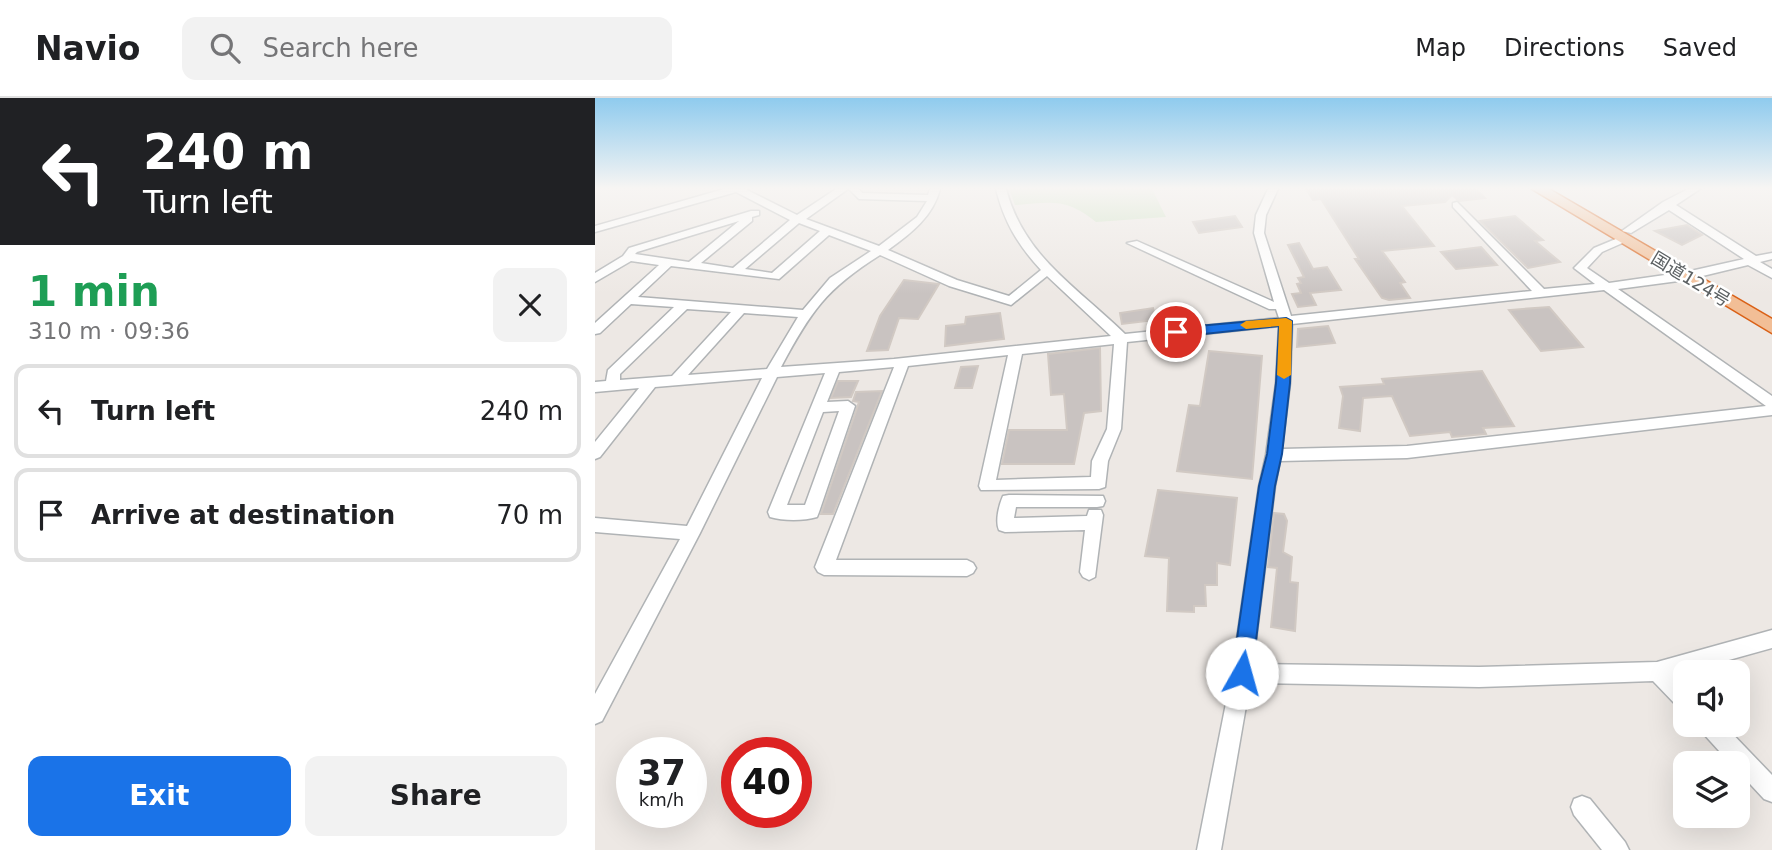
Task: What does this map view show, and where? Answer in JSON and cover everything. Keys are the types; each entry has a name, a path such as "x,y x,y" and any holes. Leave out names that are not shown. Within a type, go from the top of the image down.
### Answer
{"highway":[{"name":"国道124号","path":"1605,224 1772,315"},
{"name":"国道124号","path":"1608,224 1625,235"},
{"name":"国道124号","path":"1694,275 1772,327"}],"street":[{"path":"595,229 612,224"},
{"path":"629,257 628,254 632,250 718,224"},
{"path":"691,266 742,224"},
{"path":"735,272 792,224"},
{"path":"811,224 877,249 953,283 1011,301 1049,269"},
{"path":"595,714 806,314 831,284 877,249 916,224"},
{"path":"1013,224 1023,242 1121,338 1117,408 1114,429 1100,461 1089,572"},
{"path":"1209,850 1242,673 1283,383 1286,321 1259,233 1260,224"},
{"path":"1475,224 1540,292"},
{"path":"1640,224 1598,250 1580,268 1772,403"},
{"path":"1697,224 1772,274"},
{"path":"595,278 629,257 775,277 827,230"},
{"path":"1133,243 1273,306"},
{"path":"595,387 903,362 1603,286 1694,275 1772,256"},
{"path":"595,330 668,263"},
{"path":"628,300 739,311 806,314"},
{"path":"613,386 613,373 683,306"},
{"path":"675,381 739,311"},
{"path":"1016,349 987,486 1028,478 1067,477 1099,483"},
{"path":"903,362 824,567 967,568"},
{"path":"818,407 848,406 811,512 776,512 795,466 818,407 834,367"},
{"path":"595,453 650,384"},
{"path":"1274,454 1407,452 1772,410"},
{"path":"1094,523 1005,525 1009,501 1097,501"},
{"path":"595,526 691,533"},
{"path":"1242,673 1479,677 1657,671 1772,639"},
{"path":"1657,671 1673,688"},
{"path":"1720,737 1772,791"},
{"path":"1582,807 1617,850"}],"building":[{"path":"1194,224 1240,224 1242,227 1199,233"},
{"path":"1337,224 1416,224 1434,246 1382,251 1405,282 1400,283 1410,298 1382,298 1355,259 1359,259"},
{"path":"1483,224 1524,224 1543,240 1535,241 1560,262 1528,268"},
{"path":"1687,225 1702,235 1682,245 1655,231"},
{"path":"1299,243 1313,269 1327,267 1341,290 1310,293 1316,305 1298,307 1292,294 1301,293 1297,284 1301,283 1298,278 1304,277 1288,245"},
{"path":"1481,247 1497,265 1456,269 1441,252"},
{"path":"904,280 939,284 918,319 899,318 888,350 867,351 880,316"},
{"path":"1549,307 1583,347 1541,351 1509,310"},
{"path":"1153,308 1156,320 1122,324 1120,313"},
{"path":"1000,313 1004,339 945,346 946,326 965,324 966,317"},
{"path":"1328,326 1335,343 1297,347 1298,329"},
{"path":"1100,348 1101,411 1084,413 1074,464 1002,464 1009,430 1067,430 1064,394 1051,395 1048,354"},
{"path":"1209,351 1262,356 1252,479 1177,471 1189,405 1200,406"},
{"path":"978,366 972,388 955,388 961,367"},
{"path":"1482,371 1514,426 1483,428 1486,434 1452,437 1450,432 1410,436 1392,396 1363,398 1360,431 1339,428 1343,396 1340,387 1384,384 1382,379"},
{"path":"838,381 858,381 851,397 831,398"},
{"path":"882,391 833,514 821,514 859,402 853,401 856,392"},
{"path":"1158,490 1237,498 1230,565 1217,563 1217,585 1205,585 1206,606 1194,606 1194,612 1167,611 1169,558 1145,556"},
{"path":"1274,513 1284,514 1287,521 1283,552 1292,557 1290,582 1298,583 1295,631 1271,627 1277,568 1268,567"}],"slow traffic":[{"path":"1246,325 1286,321 1284,375"}],"route":[{"path":"1176,332 1286,321 1283,383 1242,673"}]}
